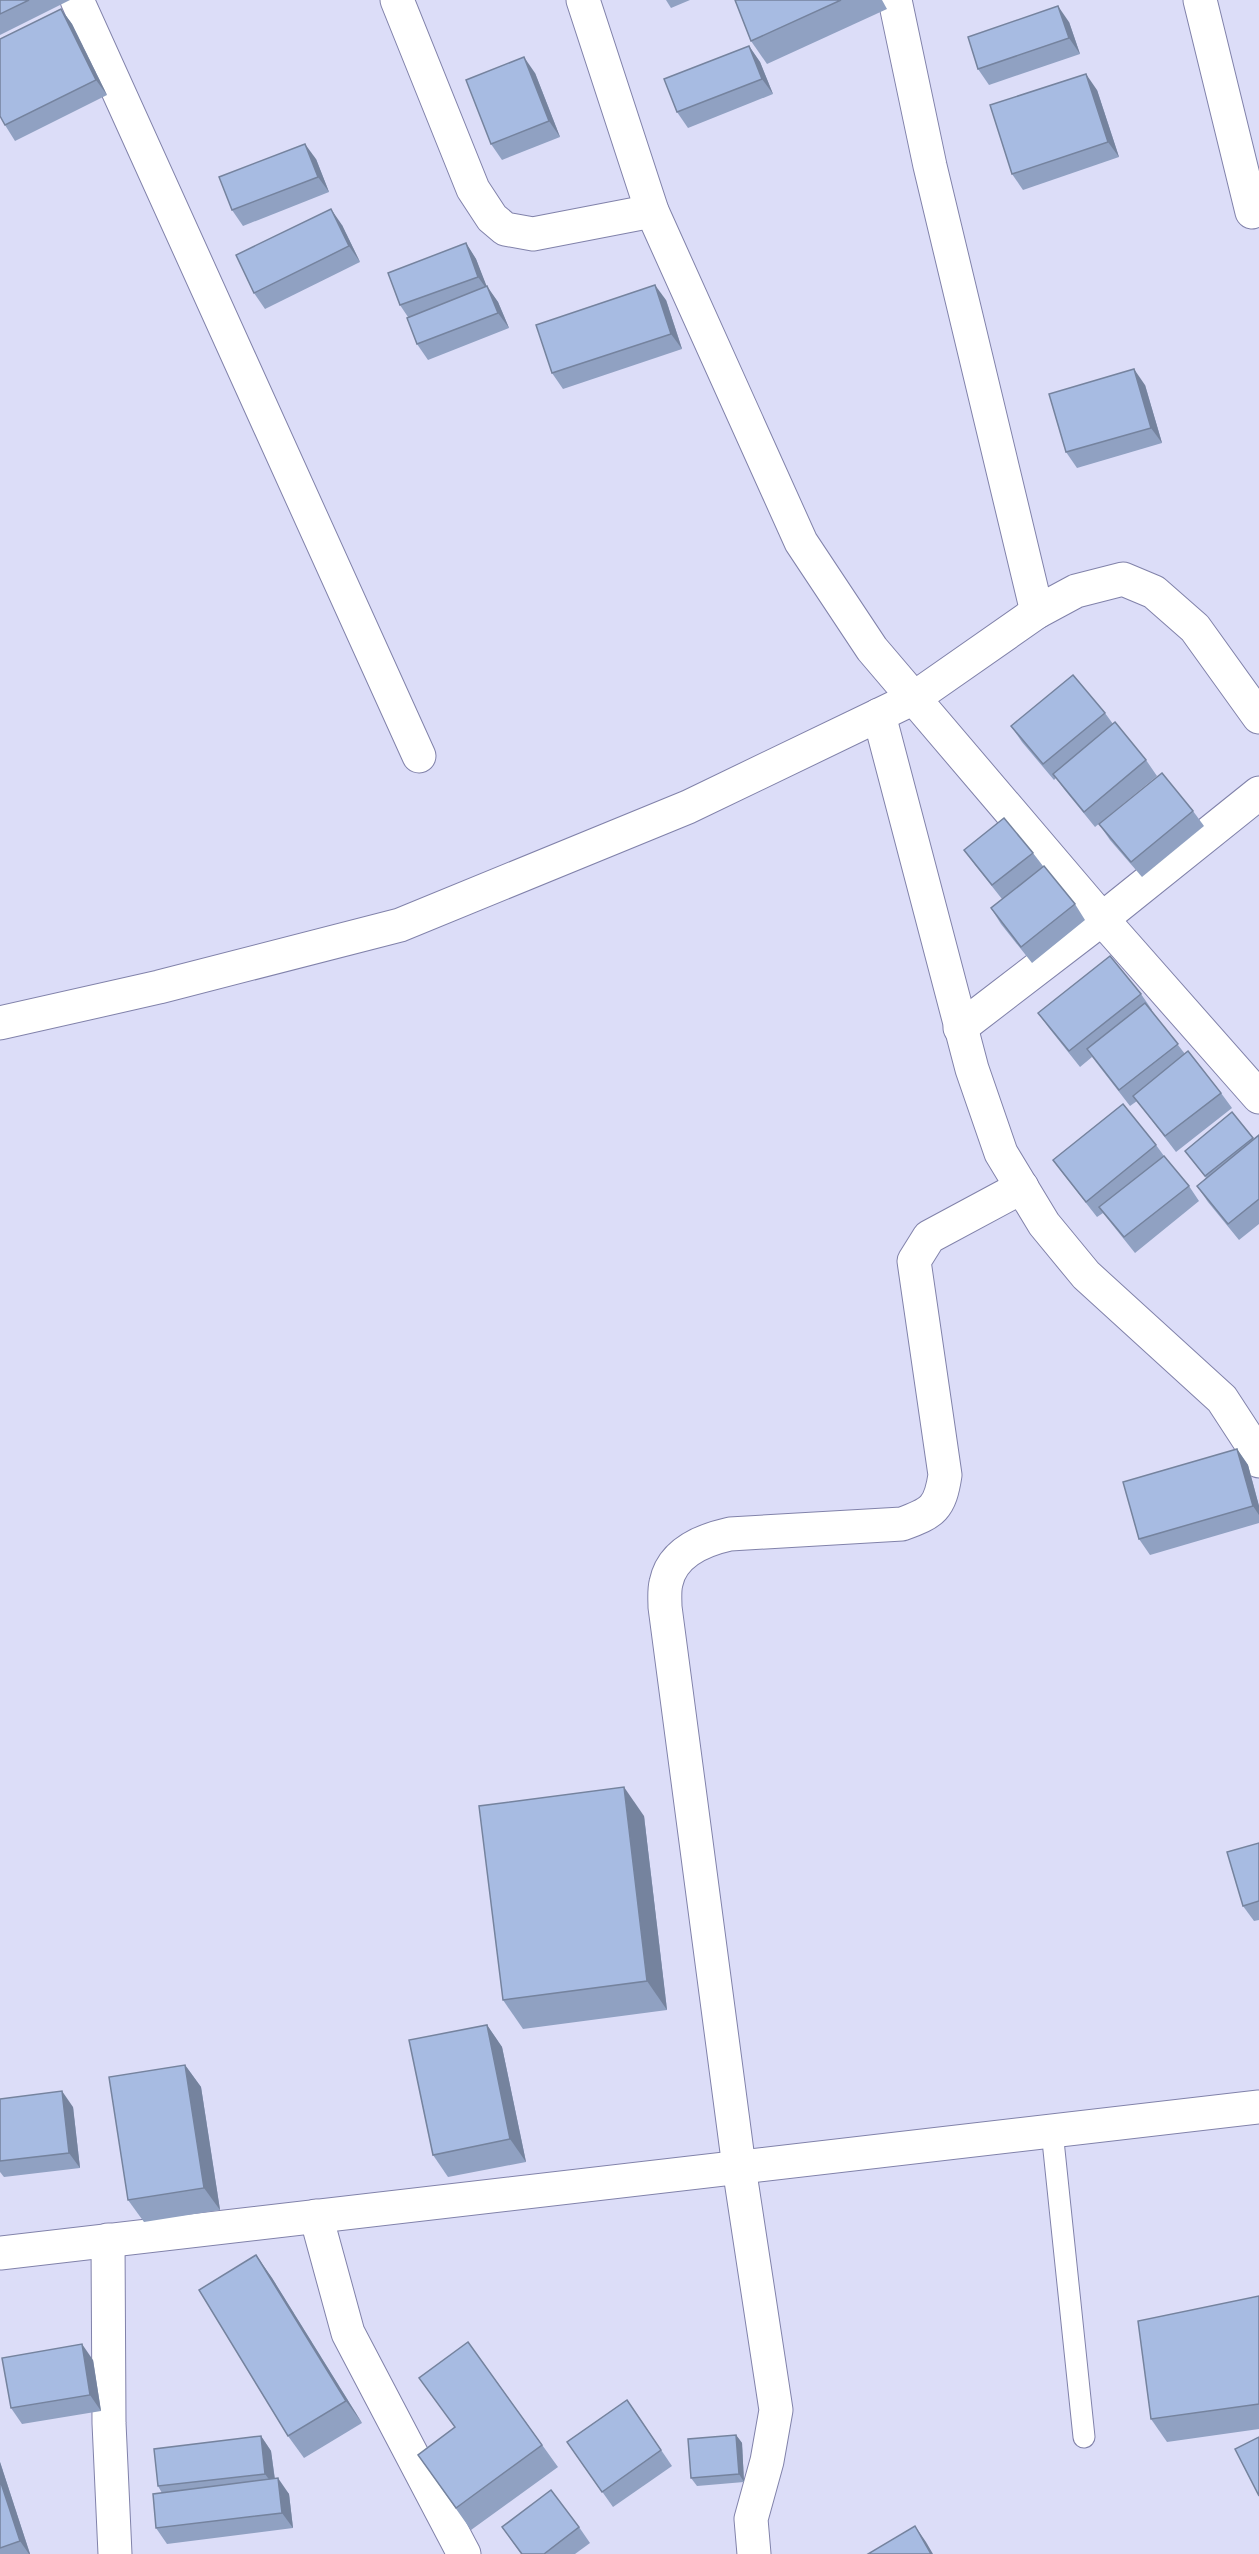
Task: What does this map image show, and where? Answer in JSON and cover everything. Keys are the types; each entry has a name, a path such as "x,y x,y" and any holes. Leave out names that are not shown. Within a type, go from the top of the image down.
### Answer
{"street":[{"path":"77,0 419,756"},
{"path":"397,0 473,189 492,218 505,230 533,234 652,211"},
{"path":"584,0 652,211 801,542 872,649 1102,919 1259,1097"},
{"path":"895,0 930,166 1037,612"},
{"path":"1200,0 1252,212"},
{"path":"0,1023 159,987 400,925 688,807 914,698 1037,612 1076,591 1123,579 1154,592 1195,628 1259,717"},
{"path":"879,715 960,1028 1001,1153 1044,1224 1086,1275 1222,1399 1252,1444 1259,1461"},
{"path":"960,1028 1102,919 1259,793"},
{"path":"754,2554 751,2519 767,2461 776,2410 739,2167 665,1607 666,1583 674,1565 704,1540 730,1534 902,1524 923,1517 934,1509 942,1495 945,1475 914,1261 929,1237 1022,1187"},
{"path":"0,2253 1259,2107"},
{"path":"315,2216 348,2333 464,2554"},
{"path":"108,2240 109,2423 115,2554"}],"lane":[{"path":"1052,2131 1084,2437"}],"building":[{"path":"0,0 29,0 0,14"},
{"path":"735,0 841,0 751,41"},
{"path":"1058,6 1069,38 978,69 968,37"},
{"path":"61,9 96,80 5,125 0,116 0,39"},
{"path":"749,46 762,79 677,112 664,79"},
{"path":"524,57 549,121 491,144 466,80"},
{"path":"1086,74 1108,142 1012,174 990,105"},
{"path":"305,144 318,177 232,210 219,177"},
{"path":"331,209 349,246 254,293 236,255"},
{"path":"466,243 478,277 400,305 388,273"},
{"path":"655,285 671,334 552,373 536,325"},
{"path":"487,286 498,313 417,344 407,318"},
{"path":"1134,369 1151,428 1066,452 1049,394"},
{"path":"1073,675 1105,713 1043,764 1011,726"},
{"path":"1115,722 1146,760 1084,812 1053,774"},
{"path":"1162,773 1193,811 1131,862 1099,824"},
{"path":"1004,818 1033,853 992,885 964,850"},
{"path":"1044,866 1075,904 1021,947 991,908"},
{"path":"1110,956 1141,994 1069,1051 1038,1013"},
{"path":"1145,1003 1178,1044 1119,1090 1087,1049"},
{"path":"1188,1051 1221,1093 1165,1136 1133,1096"},
{"path":"1123,1104 1156,1145 1086,1202 1053,1160"},
{"path":"1232,1112 1253,1138 1205,1176 1185,1151"},
{"path":"1259,1135 1259,1199 1228,1224 1197,1186"},
{"path":"1164,1156 1189,1186 1124,1237 1099,1207"},
{"path":"1237,1449 1253,1506 1139,1539 1123,1482"},
{"path":"624,1787 647,1981 503,2000 479,1806"},
{"path":"1259,1843 1259,1901 1243,1906 1227,1852"},
{"path":"487,2025 510,2139 433,2155 409,2040"},
{"path":"185,2065 204,2188 128,2200 109,2077"},
{"path":"62,2091 69,2153 0,2161 0,2099"},
{"path":"256,2255 346,2401 288,2436 199,2290"},
{"path":"1259,2296 1259,2404 1151,2419 1138,2321"},
{"path":"468,2342 542,2445 456,2508 418,2455 455,2427 419,2378"},
{"path":"82,2344 90,2395 11,2408 2,2358"},
{"path":"627,2400 661,2450 602,2492 567,2442"},
{"path":"736,2435 739,2474 691,2478 688,2439"},
{"path":"261,2436 265,2474 158,2486 154,2449"},
{"path":"1259,2437 1259,2496 1235,2449"},
{"path":"278,2478 282,2513 156,2528 153,2494"},
{"path":"0,2480 20,2541 0,2548"},
{"path":"551,2490 579,2527 544,2554 522,2554 502,2527"},
{"path":"915,2526 931,2554 868,2554"}]}
